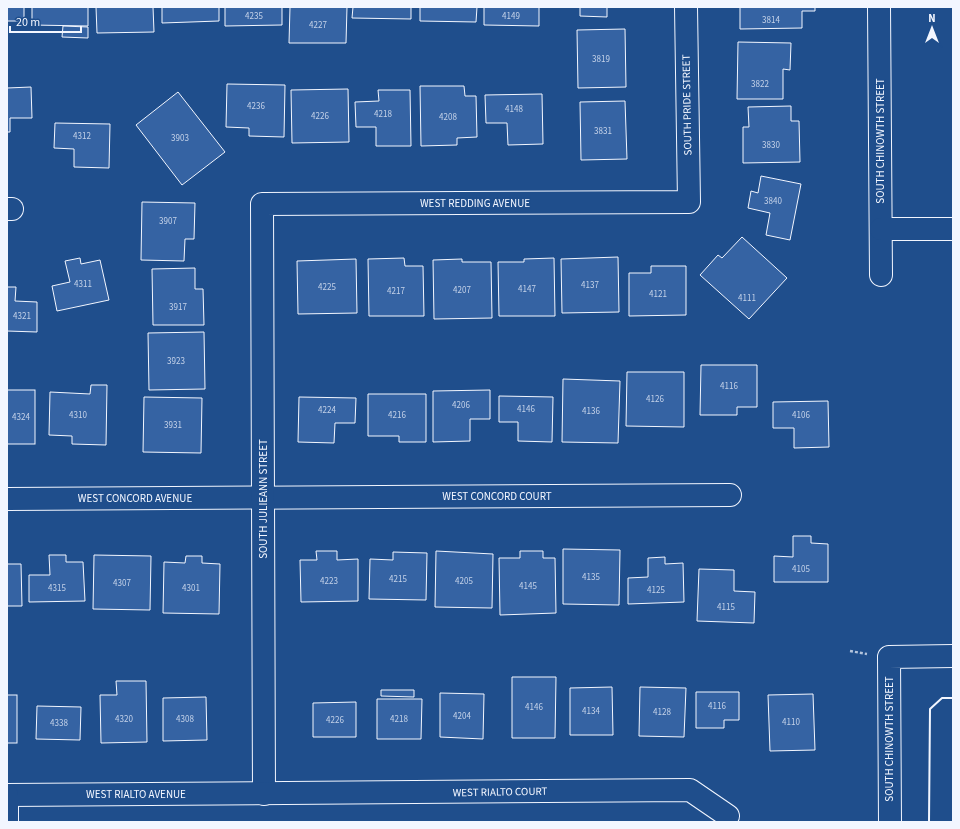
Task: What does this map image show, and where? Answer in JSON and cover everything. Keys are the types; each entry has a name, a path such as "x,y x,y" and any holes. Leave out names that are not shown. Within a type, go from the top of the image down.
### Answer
{"street":[{"name":"SOUTH PRIDE STREET","path":"686,7 689,202"},
{"name":"SOUTH CHINOWTH STREET","path":"879,7 881,275"},
{"name":"WEST REDDING AVENUE","path":"262,204 689,202"},
{"name":"SOUTH JULIEANN STREET","path":"262,204 264,794"},
{"path":"881,229 953,229"},
{"name":"WEST CONCORD COURT","path":"263,497 730,495"},
{"name":"WEST CONCORD AVENUE","path":"7,498 263,497"},
{"name":"SOUTH CHINOWTH STREET","path":"890,822 889,657 953,656"},
{"name":"WEST RIALTO COURT","path":"264,794 690,790 728,816"},
{"name":"WEST RIALTO AVENUE","path":"7,795 264,794"},
{"path":"7,795 7,822"}],"building":[{"path":"7,7 24,7 24,21 7,21"},
{"path":"32,7 88,7 88,26 32,25"},
{"path":"96,7 153,7 154,32 97,33"},
{"path":"162,7 219,7 219,21 162,23"},
{"path":"225,7 282,7 282,25 225,26"},
{"path":"290,7 347,7 346,43 289,43"},
{"path":"353,7 411,7 411,19 352,18"},
{"path":"420,7 477,7 476,22 420,21"},
{"path":"484,7 539,7 539,26 484,25"},
{"path":"580,7 607,7 607,17 580,16"},
{"path":"740,7 815,7 815,11 802,11 802,28 740,29"},
{"path":"63,26 88,27 88,38 62,37"},
{"path":"625,29 626,87 578,88 577,30"},
{"path":"738,42 791,43 790,70 783,69 783,99 737,99"},
{"path":"227,84 285,85 284,137 249,136 249,128 226,127"},
{"path":"420,86 464,86 465,96 476,96 477,137 457,138 457,145 421,146"},
{"path":"31,87 32,118 10,118 10,132 7,132 7,88"},
{"path":"348,89 349,142 292,143 291,90"},
{"path":"378,90 410,90 411,146 376,146 376,127 356,127 355,102 379,101"},
{"path":"178,92 225,152 182,185 136,125"},
{"path":"542,94 543,144 508,145 507,123 486,123 485,95"},
{"path":"625,101 627,159 581,160 580,102"},
{"path":"791,106 791,121 799,121 800,162 743,163 743,127 749,127 748,107"},
{"path":"55,123 110,124 109,168 74,167 74,149 54,148"},
{"path":"761,176 801,184 790,240 766,235 770,213 748,208 751,191 758,193"},
{"path":"142,202 195,203 194,239 185,239 184,261 141,260"},
{"path":"742,237 787,278 749,319 700,275 718,255 722,258"},
{"path":"618,257 619,312 562,313 561,259"},
{"path":"80,258 81,264 100,260 109,300 57,311 52,286 70,282 65,261"},
{"path":"404,258 405,266 423,266 424,316 369,316 368,259"},
{"path":"554,258 555,316 499,316 498,262 524,262 524,259"},
{"path":"356,259 357,313 298,314 297,261"},
{"path":"462,259 462,262 491,262 492,318 434,319 433,260"},
{"path":"651,266 686,266 686,315 629,316 629,273 651,273"},
{"path":"195,268 195,289 203,289 204,325 153,325 152,269"},
{"path":"7,287 16,287 15,301 37,302 37,332 7,331"},
{"path":"204,332 205,389 149,390 148,333"},
{"path":"701,365 757,365 757,407 737,407 737,415 700,415"},
{"path":"627,372 684,372 684,427 626,426"},
{"path":"563,379 620,381 618,443 562,442"},
{"path":"91,385 107,385 106,445 72,444 72,436 49,435 50,392 90,394"},
{"path":"7,390 35,390 35,444 7,444"},
{"path":"490,390 490,419 470,419 470,441 433,442 433,391"},
{"path":"368,394 426,394 426,442 399,442 399,436 368,436"},
{"path":"499,396 553,397 552,442 518,441 518,422 499,422"},
{"path":"144,397 202,398 201,453 143,452"},
{"path":"299,397 356,398 355,423 335,423 334,443 298,442"},
{"path":"828,401 829,447 794,448 794,428 773,428 773,402"},
{"path":"793,536 811,536 811,543 828,544 828,582 774,582 774,556 793,557"},
{"path":"563,549 620,550 619,605 563,604"},
{"path":"316,551 337,551 337,560 358,559 358,601 301,602 300,560 317,560"},
{"path":"436,551 493,554 492,608 435,607"},
{"path":"520,551 543,551 543,558 555,558 556,613 500,615 499,558 520,558"},
{"path":"393,552 427,553 426,600 369,599 370,559 393,560"},
{"path":"49,555 66,555 66,562 83,562 85,601 29,602 29,575 50,575"},
{"path":"94,555 151,556 150,610 93,609"},
{"path":"186,556 202,556 202,563 220,564 219,614 163,613 164,562 185,563"},
{"path":"665,557 665,564 683,563 684,602 628,604 628,578 648,577 648,558"},
{"path":"7,564 21,564 22,606 7,606"},
{"path":"699,569 734,570 734,591 755,592 754,623 697,621"},
{"path":"512,677 556,677 555,738 512,738"},
{"path":"116,681 146,681 147,742 101,743 100,695 117,695"},
{"path":"612,687 613,735 570,735 570,688"},
{"path":"640,687 686,688 684,737 639,736"},
{"path":"381,690 414,690 414,697 381,696"},
{"path":"696,692 739,692 739,720 724,720 724,728 696,728"},
{"path":"440,693 484,694 483,739 440,737"},
{"path":"813,694 815,750 770,751 768,695"},
{"path":"7,695 17,695 17,743 7,743"},
{"path":"206,697 207,740 163,741 163,698"},
{"path":"377,699 422,699 421,739 377,739"},
{"path":"356,702 356,737 313,737 313,703"},
{"path":"37,706 81,707 80,740 36,739"}],"wall":[{"path":"929,822 930,709 942,698 953,698"}]}
